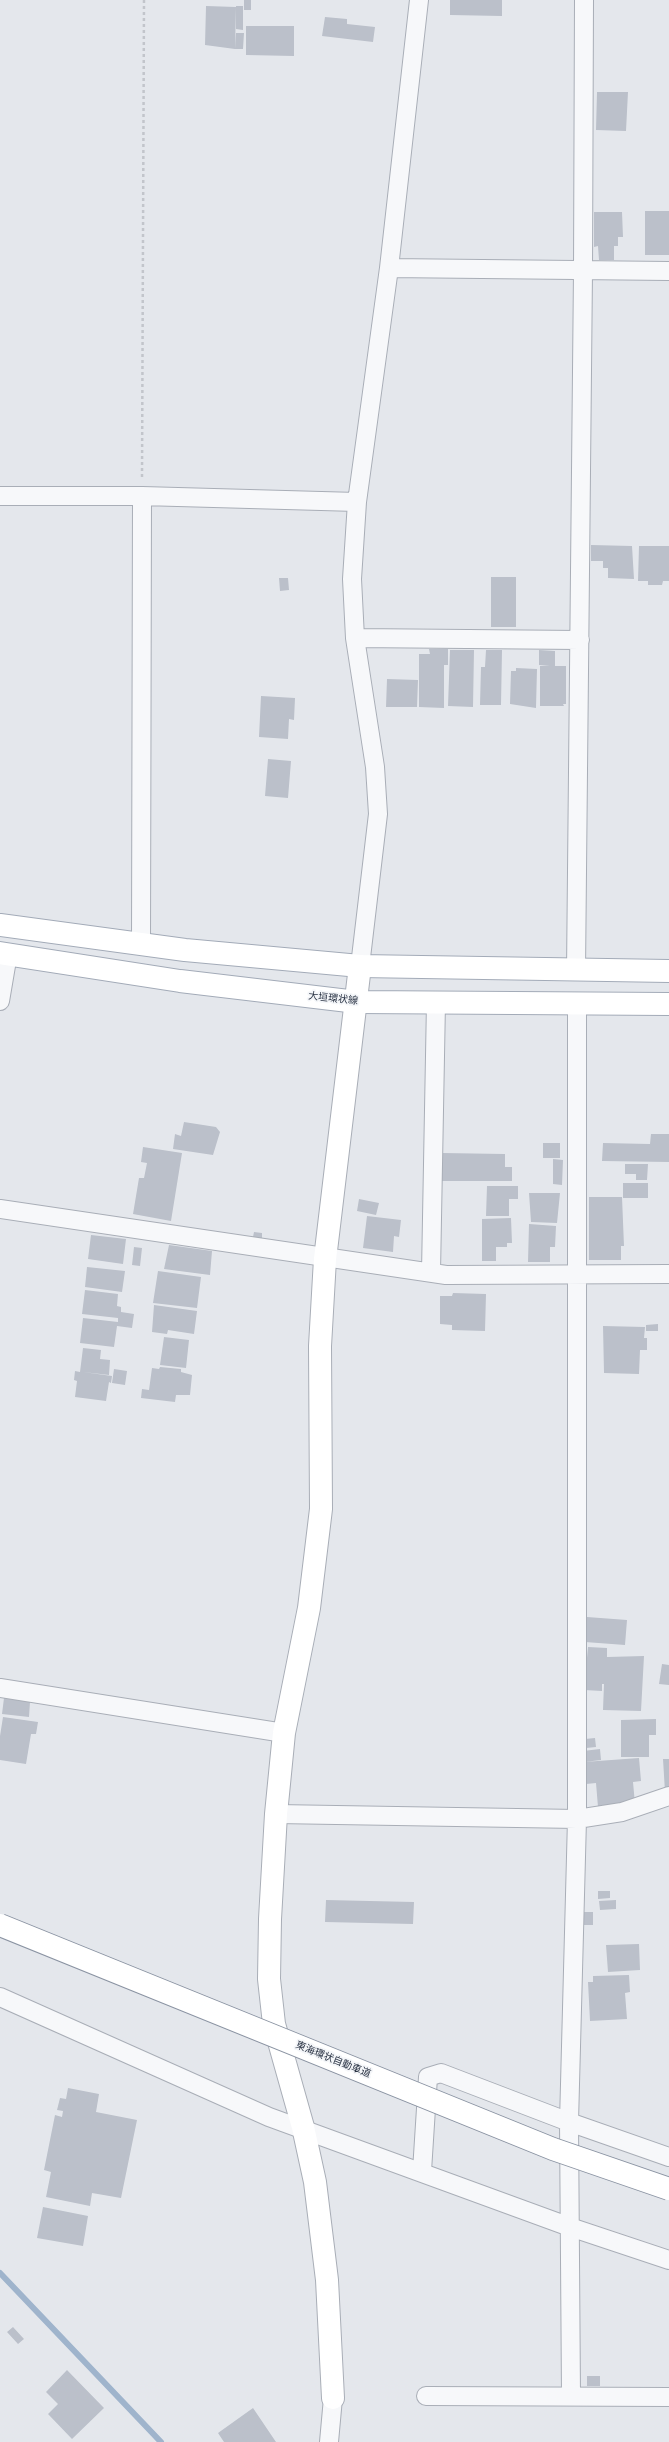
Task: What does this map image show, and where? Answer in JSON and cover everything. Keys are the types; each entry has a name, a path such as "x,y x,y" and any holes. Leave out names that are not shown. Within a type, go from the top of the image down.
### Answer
{"main road":[{"path":"0,925 141,944 360,966 576,971 669,971"},
{"name":"大垣環状線","path":"4,954 180,981 357,1002 669,1004"},
{"path":"334,2398 327,2280 314,2182 303,2127 274,2024 269,1979 276,1814 284,1733 309,1608 321,1509 320,1346 325,1259 357,1002 360,966"},
{"name":"東海環状自動車道","path":"0,1924 539,2143 669,2189"}],"street":[{"path":"360,966 378,814 375,767 355,638 352,579 357,502 389,268 419,0"},
{"path":"576,971 584,271 584,0"},
{"path":"389,268 669,271"},
{"path":"0,496 142,496 357,502"},
{"path":"141,944 142,496"},
{"path":"355,638 580,640"},
{"path":"0,1001 4,954"},
{"path":"431,1272 436,1002"},
{"path":"571,2396 569,2122 577,1819 577,1004"},
{"path":"0,1209 325,1259 446,1275 669,1274"},
{"path":"0,1688 284,1733"},
{"path":"276,1814 577,1819 622,1812 669,1796"},
{"path":"0,1998 269,2117 303,2127 324,2138 422,2171 570,2227 669,2260"},
{"path":"422,2171 428,2077 441,2073 569,2122 669,2157"},
{"path":"426,2396 669,2397"},
{"path":"329,2442 334,2398"}],"path":[{"path":"142,496 144,0"}],"building":[{"path":"244,0 251,0 251,10 244,10"},
{"path":"450,0 502,0 502,16 450,15"},
{"path":"206,6 236,7 235,49 205,45"},
{"path":"236,6 243,6 243,30 236,29"},
{"path":"325,17 347,19 347,24 375,27 373,42 322,36"},
{"path":"246,26 294,26 294,56 246,55"},
{"path":"236,33 244,33 243,49 235,49"},
{"path":"597,92 628,92 626,131 596,130"},
{"path":"645,211 669,211 669,255 645,255"},
{"path":"594,212 622,212 623,237 618,237 618,246 614,246 614,260 599,260 598,246 594,247"},
{"path":"591,545 632,546 634,579 608,578 608,568 603,568 603,561 591,561"},
{"path":"639,546 669,546 669,581 663,581 662,585 648,585 648,581 638,581"},
{"path":"491,577 516,577 516,627 491,627"},
{"path":"279,578 288,578 289,590 280,591"},
{"path":"429,649 448,649 448,665 444,665 444,708 419,707 419,654 430,654"},
{"path":"450,650 474,650 473,707 448,706"},
{"path":"486,650 502,650 501,705 480,705 481,667 485,667"},
{"path":"539,650 555,651 555,666 566,666 566,704 563,704 564,706 540,706 540,666 550,666 539,665"},
{"path":"516,668 537,669 536,708 510,704 511,671 516,671"},
{"path":"387,679 418,680 417,707 386,707"},
{"path":"261,696 295,698 294,720 289,719 288,739 259,737"},
{"path":"268,759 291,761 288,798 265,796"},
{"path":"184,1122 216,1127 220,1132 213,1155 173,1149 175,1134 181,1136"},
{"path":"651,1134 669,1134 669,1162 602,1161 603,1143 650,1144"},
{"path":"543,1143 560,1143 560,1158 543,1158"},
{"path":"143,1147 182,1153 171,1221 133,1214 139,1178 144,1178 147,1163 141,1162"},
{"path":"442,1153 505,1154 505,1167 512,1167 512,1181 442,1181"},
{"path":"553,1159 563,1160 562,1185 553,1184"},
{"path":"625,1164 648,1164 647,1180 636,1180 636,1174 625,1174"},
{"path":"623,1183 648,1183 648,1198 623,1198"},
{"path":"487,1186 518,1186 518,1199 509,1199 509,1216 486,1216"},
{"path":"529,1193 560,1193 557,1223 531,1222"},
{"path":"589,1197 622,1197 624,1246 621,1246 621,1260 589,1260"},
{"path":"359,1199 379,1203 376,1215 357,1211"},
{"path":"367,1216 401,1220 399,1237 394,1236 393,1252 363,1248"},
{"path":"511,1218 512,1243 507,1243 507,1247 496,1247 496,1261 482,1261 482,1219"},
{"path":"529,1224 556,1226 555,1247 550,1247 550,1262 528,1262"},
{"path":"254,1232 262,1233 262,1239 253,1237"},
{"path":"91,1235 126,1239 123,1264 88,1259"},
{"path":"169,1245 212,1251 210,1275 164,1269"},
{"path":"134,1247 142,1248 140,1266 132,1265"},
{"path":"87,1267 125,1271 122,1292 85,1287"},
{"path":"158,1271 201,1277 197,1308 153,1303"},
{"path":"85,1290 118,1294 117,1306 121,1307 121,1312 134,1314 132,1328 117,1326 114,1347 80,1343 83,1318 118,1322 118,1318 82,1314"},
{"path":"453,1293 486,1294 485,1331 452,1330 452,1325 440,1324 440,1296 452,1296"},
{"path":"154,1305 197,1311 194,1334 168,1330 167,1334 152,1332"},
{"path":"658,1324 658,1331 646,1331 646,1325"},
{"path":"603,1326 645,1327 644,1338 647,1338 647,1350 640,1350 639,1374 604,1373"},
{"path":"164,1337 189,1340 186,1368 160,1365"},
{"path":"83,1348 101,1350 100,1359 110,1360 109,1375 83,1372 112,1376 111,1383 109,1382 106,1401 75,1397 77,1381 74,1380 75,1371 80,1372"},
{"path":"160,1367 181,1369 181,1372 192,1375 190,1395 176,1395 175,1402 141,1398 142,1389 149,1390 152,1368 159,1369"},
{"path":"114,1369 127,1371 125,1385 112,1383"},
{"path":"587,1617 627,1620 625,1645 585,1642"},
{"path":"588,1647 607,1648 607,1657 644,1656 641,1711 603,1710 604,1684 602,1684 602,1691 584,1690"},
{"path":"662,1664 669,1665 669,1685 659,1684"},
{"path":"4,1698 30,1702 29,1717 2,1714"},
{"path":"3,1717 38,1722 36,1734 31,1734 26,1764 0,1760 0,1736"},
{"path":"656,1719 656,1735 649,1735 649,1757 621,1757 621,1720"},
{"path":"595,1738 596,1747 586,1748 585,1739"},
{"path":"600,1749 601,1760 584,1762 583,1751"},
{"path":"639,1758 641,1781 633,1782 635,1804 598,1807 596,1783 586,1784 584,1762"},
{"path":"663,1759 669,1759 669,1792 665,1792"},
{"path":"598,1891 610,1891 610,1898 598,1899"},
{"path":"326,1900 414,1902 413,1924 325,1922"},
{"path":"616,1900 616,1909 600,1910 599,1901"},
{"path":"584,1912 593,1912 593,1925 584,1925"},
{"path":"639,1944 640,1970 608,1972 606,1945"},
{"path":"629,1975 630,1992 625,1993 627,2019 590,2021 588,1982 593,1982 593,1976"},
{"path":"68,2088 99,2094 96,2112 137,2120 121,2198 92,2193 90,2206 46,2197 51,2172 44,2170 55,2115 62,2117 63,2111 57,2110 60,2098 66,2099"},
{"path":"43,2207 88,2216 83,2246 37,2238"},
{"path":"13,2327 24,2339 18,2344 7,2332"},
{"path":"67,2370 104,2408 72,2439 48,2414 58,2404 46,2392"},
{"path":"587,2376 600,2376 600,2386 587,2386"},
{"path":"253,2408 276,2442 224,2442 218,2433"}],"waterway":[{"path":"0,2273 161,2442"}]}
